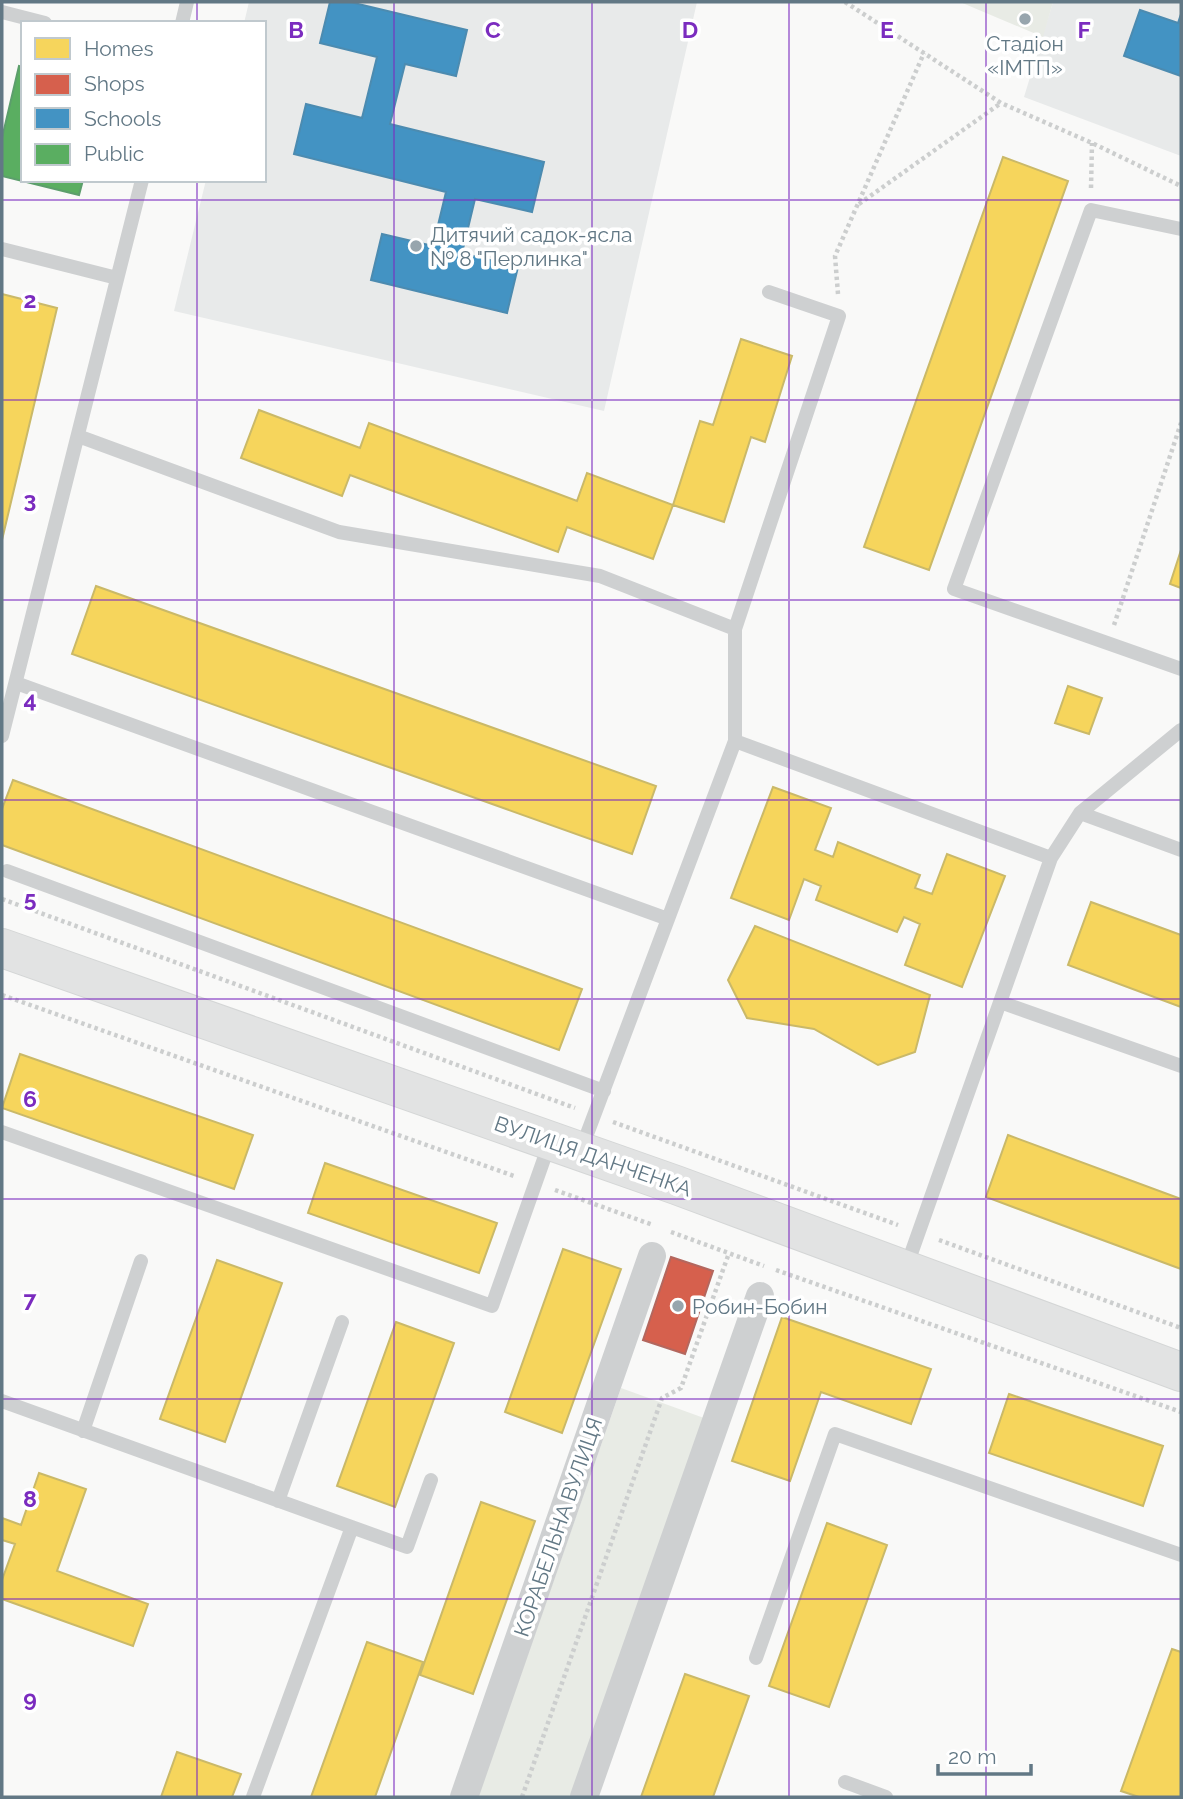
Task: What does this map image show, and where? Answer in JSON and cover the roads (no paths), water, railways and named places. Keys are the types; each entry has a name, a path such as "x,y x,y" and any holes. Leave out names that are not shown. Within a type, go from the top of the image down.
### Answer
{"street":[{"name":"ВУЛИЦЯ ДАНЧЕНКА","path":"2,948 676,1185 1181,1372"},
{"name":"КОРАБЕЛЬНА ВУЛИЦЯ","path":"464,1797 652,1256"},
{"path":"584,1797 760,1296"}],"lane":[{"path":"182,21 187,2"},
{"path":"2,12 36,21"},
{"path":"2,736 141,182"},
{"path":"1181,229 1091,210 954,589 1181,669"},
{"path":"2,249 117,278"},
{"path":"2,1132 492,1306 536,1183 566,1146 604,1091 736,741 735,629 839,316 769,292"},
{"path":"78,436 339,532 600,576 735,629"},
{"path":"16,683 668,919"},
{"path":"906,1270 1051,858 1080,813 1181,730"},
{"path":"736,741 1051,858"},
{"path":"1080,813 1181,850"},
{"path":"7,871 604,1091"},
{"path":"1000,1002 1181,1066"},
{"path":"83,1430 141,1261"},
{"path":"278,1501 342,1322"},
{"path":"2,1401 407,1547 432,1480"},
{"path":"756,1658 835,1434 1181,1555"},
{"path":"253,1797 352,1527"},
{"path":"845,1782 886,1797"}],"place":[{"name":"Стадіон «ІМТП»","path":"1025,19"},
{"name":"Дитячий садок-ясла № 8 \"Перлинка\"","path":"416,246"},
{"name":"Робин-Бобин","path":"678,1306"}]}
